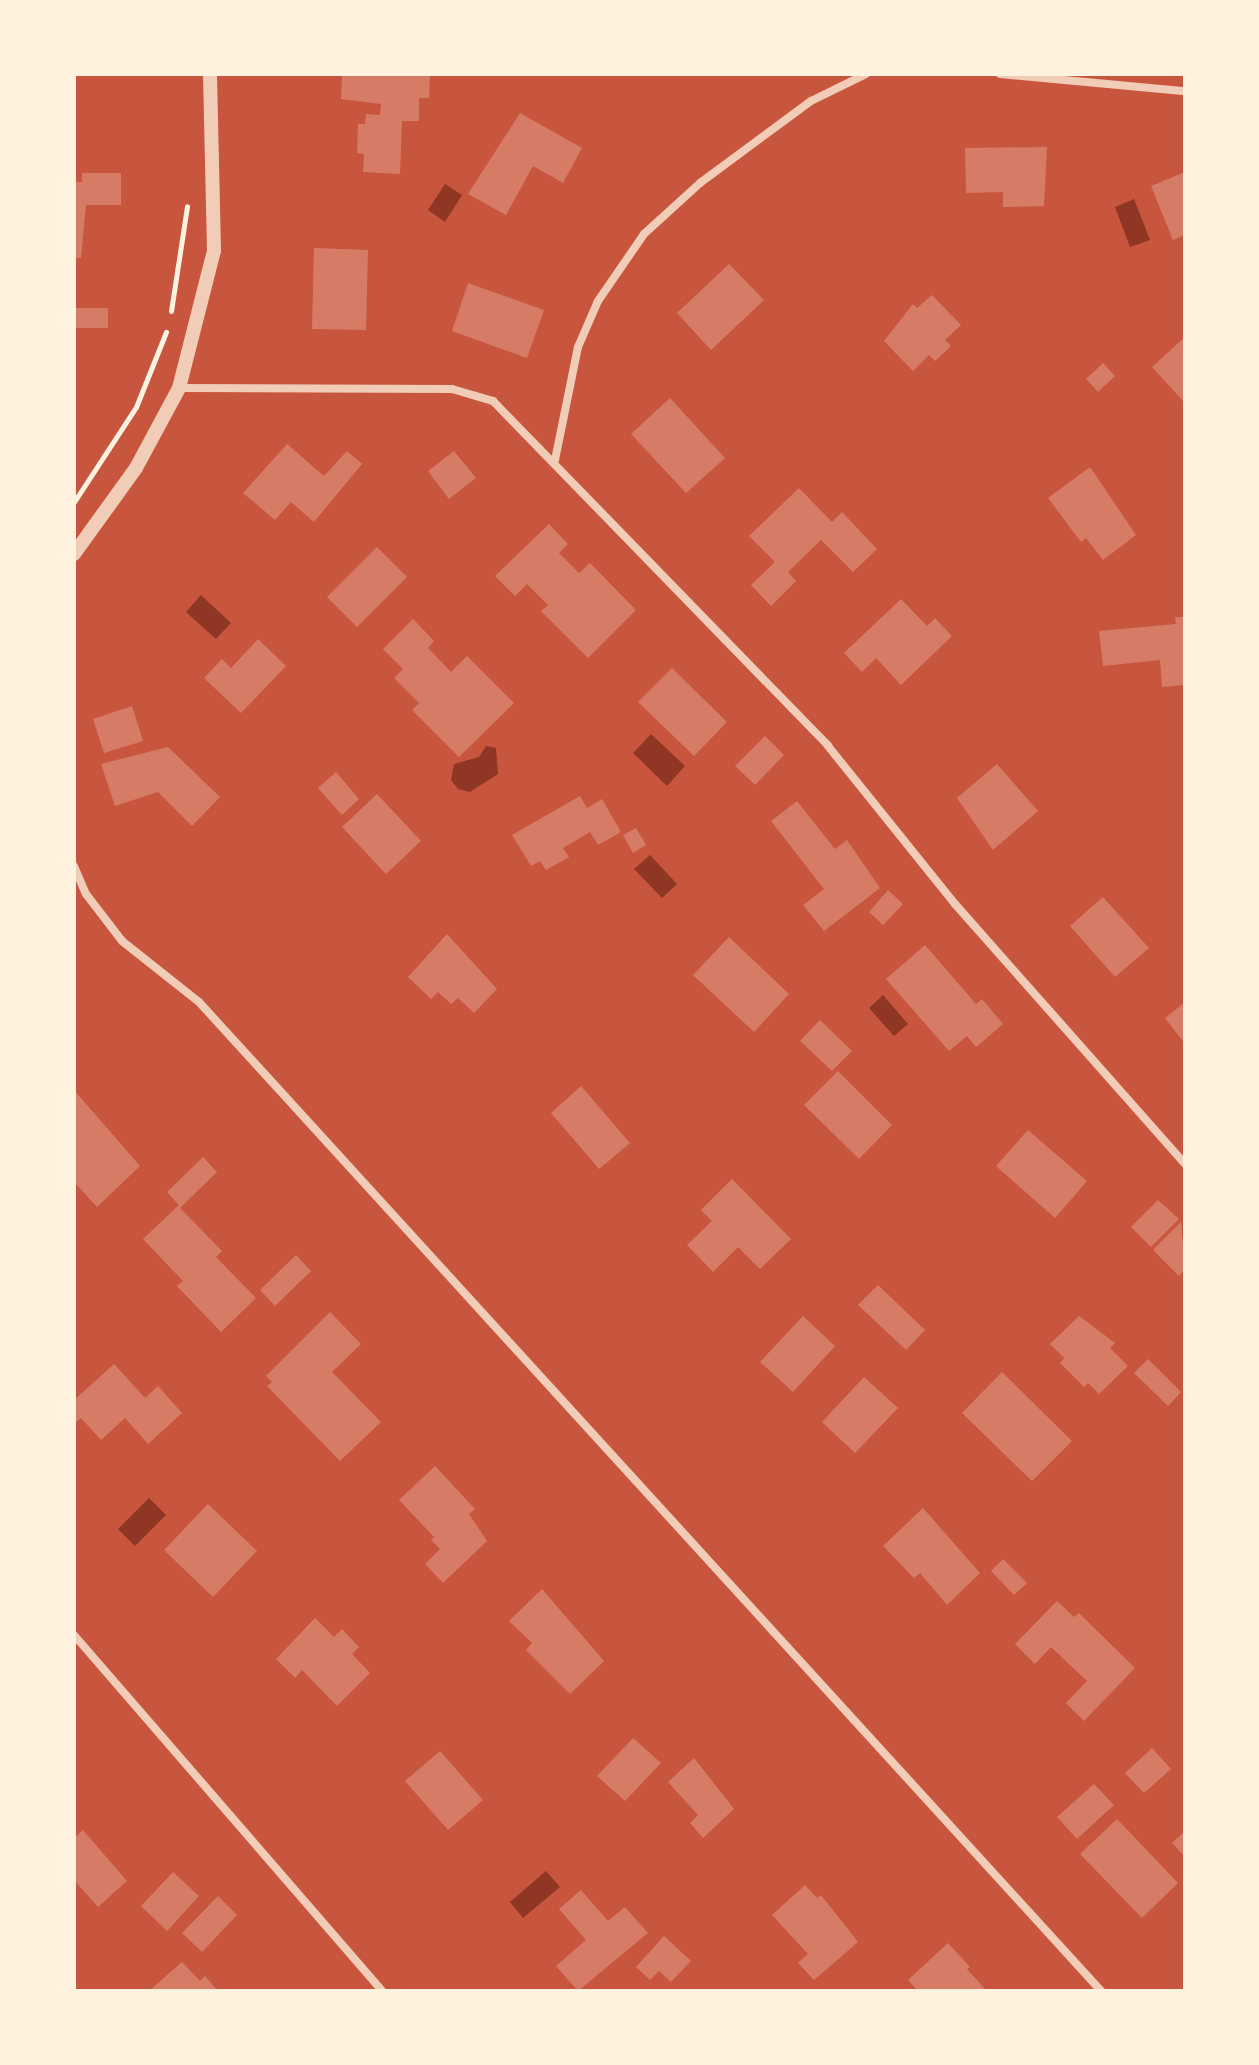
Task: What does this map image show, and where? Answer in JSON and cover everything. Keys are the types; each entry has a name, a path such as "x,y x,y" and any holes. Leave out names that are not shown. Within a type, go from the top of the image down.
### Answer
{"street":[{"path":"74,554 80,539 136,468 179,388 214,251 210,74"},
{"path":"555,460 578,347 598,301 644,234 700,183 811,101 866,74"},
{"path":"1000,74 1185,91"},
{"path":"179,388 452,389 493,401 555,460 750,670 828,746 955,904 1185,1164"},
{"path":"74,866 86,894 122,941 199,1002 1101,1991"},
{"path":"74,1635 382,1991"}],"path":[{"path":"74,502 136,407 170,322 187,202"}],"shaded area":[{"path":"445,184 462,195 445,222 428,210"},
{"path":"1134,199 1150,240 1130,247 1115,207"},
{"path":"201,595 231,623 216,639 186,612"},
{"path":"651,734 685,766 667,786 633,753"},
{"path":"486,746 496,748 498,774 470,792 458,789 451,780 454,764 479,757"},
{"path":"650,855 677,884 662,898 634,869"},
{"path":"883,995 908,1024 894,1036 869,1008"},
{"path":"149,1498 166,1515 135,1546 118,1529"},
{"path":"546,1871 560,1887 523,1918 510,1902"}],"building":[{"path":"342,74 430,74 429,98 419,98 419,121 402,121 400,174 363,172 364,154 357,153 358,124 365,124 366,114 380,115 381,104 341,99"},
{"path":"520,113 582,148 563,183 533,166 506,215 468,194"},
{"path":"1047,147 1044,206 1003,207 1003,192 966,193 965,148"},
{"path":"1185,172 1185,235 1173,240 1151,186"},
{"path":"82,173 121,173 121,205 86,205 81,258 74,258 74,182 82,182"},
{"path":"314,248 368,250 366,330 312,329"},
{"path":"729,264 764,300 711,350 677,313"},
{"path":"468,283 544,310 527,358 452,331"},
{"path":"932,295 961,325 945,340 951,346 935,361 929,355 913,371 884,341 913,304 917,308"},
{"path":"74,308 108,308 108,328 74,328"},
{"path":"1185,337 1185,403 1152,367"},
{"path":"1103,363 1115,376 1098,392 1086,379"},
{"path":"670,398 725,458 686,493 631,434"},
{"path":"287,444 324,476 347,451 362,464 314,522 291,502 275,520 243,493"},
{"path":"454,451 476,478 449,499 428,471"},
{"path":"1090,467 1136,535 1103,560 1086,538 1081,542 1048,498"},
{"path":"799,488 832,522 842,512 877,549 853,572 821,540 788,572 796,581 771,606 751,585 775,562 749,536"},
{"path":"549,524 568,544 559,553 579,573 590,563 636,610 588,658 541,611 548,605 527,584 515,596 495,576"},
{"path":"377,547 407,577 357,627 327,597"},
{"path":"901,599 927,626 935,618 952,636 901,685 876,658 862,672 844,653"},
{"path":"1175,617 1185,617 1185,685 1162,687 1160,660 1103,666 1099,631 1176,624"},
{"path":"413,619 434,641 428,648 451,672 467,656 514,703 459,757 412,710 419,703 394,678 403,669 383,649"},
{"path":"258,639 286,666 241,713 204,678 222,659 231,668"},
{"path":"672,668 727,722 694,756 638,702"},
{"path":"132,706 143,741 104,753 93,719"},
{"path":"765,736 784,755 755,785 735,766"},
{"path":"168,747 220,797 192,826 158,792 115,806 101,764"},
{"path":"997,764 1038,811 993,850 957,798"},
{"path":"336,772 359,799 342,815 318,788"},
{"path":"377,794 421,841 386,874 342,827"},
{"path":"580,796 587,808 602,799 621,832 598,845 590,832 563,848 569,857 546,870 540,861 531,866 512,835"},
{"path":"797,801 835,849 847,840 880,888 824,931 803,905 824,889 771,821"},
{"path":"636,828 646,845 633,853 623,835"},
{"path":"888,890 903,904 883,925 869,912"},
{"path":"1103,897 1149,948 1115,977 1070,926"},
{"path":"447,934 497,989 474,1013 458,998 451,1004 438,992 431,999 408,977"},
{"path":"729,937 789,994 754,1032 693,975"},
{"path":"925,945 976,1004 982,999 1003,1024 976,1047 967,1036 949,1051 886,979"},
{"path":"1185,1002 1185,1044 1165,1018"},
{"path":"820,1020 852,1051 832,1071 800,1041"},
{"path":"838,1071 892,1125 859,1159 804,1105"},
{"path":"581,1086 630,1143 599,1169 551,1113"},
{"path":"74,1090 140,1166 97,1207 74,1182"},
{"path":"1028,1130 1087,1181 1055,1218 996,1166"},
{"path":"203,1157 217,1172 180,1208 222,1251 216,1257 256,1298 221,1332 177,1286 183,1281 143,1239 179,1205 167,1192"},
{"path":"732,1179 791,1239 760,1269 738,1247 713,1272 687,1245 712,1221 701,1210"},
{"path":"1158,1200 1179,1219 1151,1247 1131,1227"},
{"path":"1181,1222 1185,1269 1179,1276 1153,1250"},
{"path":"296,1255 311,1271 275,1306 260,1290"},
{"path":"878,1285 925,1330 906,1350 858,1305"},
{"path":"330,1312 361,1344 332,1372 381,1422 340,1461 267,1386 272,1382 266,1376"},
{"path":"803,1316 835,1346 793,1392 760,1362"},
{"path":"1079,1316 1115,1343 1110,1348 1128,1366 1099,1394 1088,1383 1084,1387 1060,1363 1064,1358 1050,1344"},
{"path":"1148,1359 1181,1392 1168,1406 1134,1373"},
{"path":"114,1364 145,1398 158,1386 182,1413 148,1444 125,1418 101,1440 81,1418 74,1424 74,1400"},
{"path":"1002,1372 1072,1441 1032,1481 962,1413"},
{"path":"864,1377 898,1408 855,1453 822,1422"},
{"path":"435,1466 475,1509 469,1514 487,1541 443,1583 425,1564 440,1549 431,1540 434,1537 399,1500"},
{"path":"208,1504 257,1551 213,1597 164,1550"},
{"path":"923,1508 980,1573 947,1605 920,1573 914,1578 883,1546"},
{"path":"1003,1559 1027,1583 1014,1595 991,1571"},
{"path":"542,1589 604,1661 570,1694 526,1650 532,1643 509,1621"},
{"path":"1057,1601 1074,1617 1079,1613 1135,1668 1084,1721 1066,1703 1087,1681 1051,1647 1035,1664 1015,1644"},
{"path":"315,1618 334,1637 342,1629 359,1647 352,1654 370,1673 337,1706 302,1670 295,1678 276,1659"},
{"path":"633,1738 661,1763 625,1801 597,1776"},
{"path":"1152,1748 1171,1769 1144,1793 1125,1773"},
{"path":"440,1751 483,1800 448,1830 405,1781"},
{"path":"694,1758 734,1809 703,1838 690,1823 698,1815 668,1782"},
{"path":"1094,1784 1114,1805 1077,1839 1057,1817"},
{"path":"1117,1819 1178,1883 1142,1918 1080,1854"},
{"path":"83,1830 127,1881 98,1907 74,1880 74,1838"},
{"path":"1185,1831 1185,1857 1172,1843"},
{"path":"173,1872 199,1896 167,1931 141,1906"},
{"path":"805,1885 817,1898 821,1895 858,1942 814,1980 798,1963 808,1954 772,1915"},
{"path":"581,1890 608,1921 625,1907 648,1933 578,1991 556,1966 586,1940 559,1909"},
{"path":"218,1896 237,1915 202,1952 182,1933"},
{"path":"664,1936 691,1961 671,1982 659,1971 650,1980 636,1967"},
{"path":"948,1943 987,1991 918,1991 908,1980"},
{"path":"182,1962 200,1981 205,1976 218,1991 149,1991"}]}
